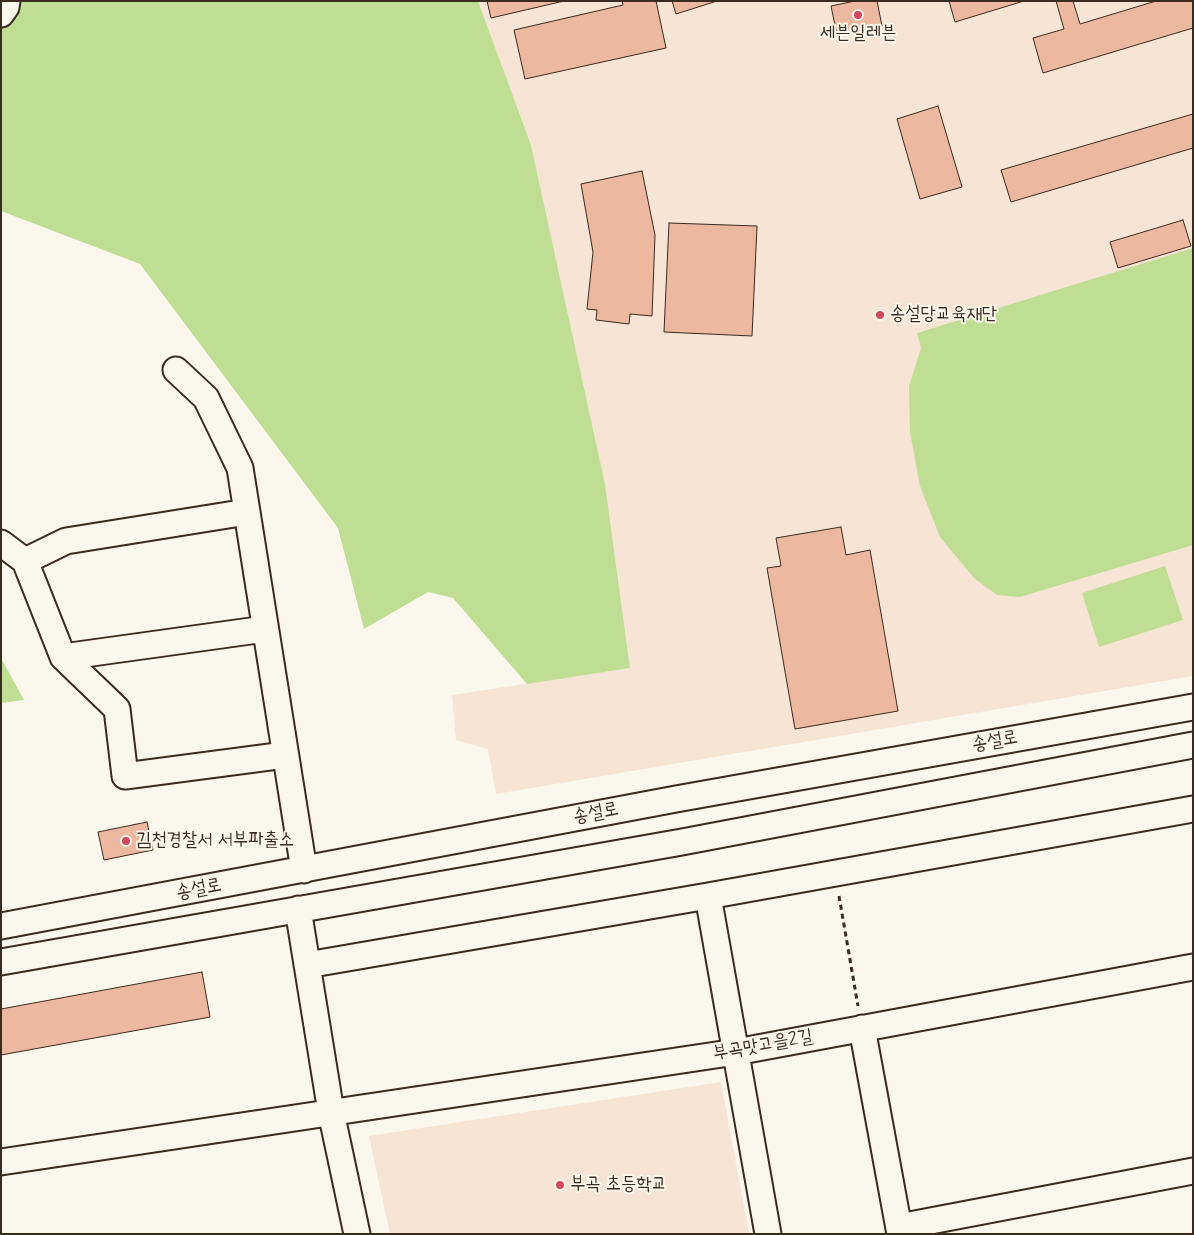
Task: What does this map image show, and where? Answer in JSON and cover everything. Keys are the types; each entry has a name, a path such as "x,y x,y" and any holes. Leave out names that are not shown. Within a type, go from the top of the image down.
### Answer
{"street":[{"path":"1,14 6,8 8,1"},
{"path":"176,370 206,398 240,468 304,870"},
{"path":"25,561 66,541 247,512"},
{"path":"1,543 25,561 63,657 117,709 125,776 285,756"},
{"path":"63,657 265,629"},
{"name":"송설로","path":"1,926 657,802 1193,707"},
{"name":"송설로","path":"1,962 691,840 1193,745"},
{"path":"307,965 836,874 1193,809"},
{"path":"708,896 768,1234"},
{"path":"298,910 332,1112 357,1234"},
{"name":"부곡맛고을2길","path":"1,1162 736,1052 1193,967"},
{"path":"862,1028 899,1231 1193,1172"}],"path":[{"path":"836,874 862,1028"}],"shaded area":[{"name":"송설당교육재단","path":"478,1 1193,1 1193,676 496,794 488,749 456,740 452,695 630,668 605,484 531,145"},
{"name":"부곡 초등학교","path":"721,1082 749,1234 390,1234 369,1136"}],"green space":[{"path":"1,1 478,1 531,145 605,484 630,668 527,684 453,598 428,592 364,629 338,528 140,264 1,211"},
{"path":"1193,248 1193,545 1020,597 997,595 974,578 940,537 920,486 910,432 909,386 921,348 917,333"},
{"path":"1165,566 1183,620 1099,647 1082,593"},
{"path":"1,658 24,700 1,703"}],"building":[{"path":"487,1 564,1 491,18"},
{"path":"622,1 656,1 666,48 525,79 514,30 623,5"},
{"path":"672,1 717,1 676,14"},
{"path":"855,1 877,1 882,26 837,35 831,6"},
{"path":"949,1 1024,1 955,22"},
{"path":"1056,1 1073,1 1080,24 1156,1 1193,1 1193,28 1043,73 1033,38 1064,29"},
{"path":"938,106 962,187 920,199 897,119"},
{"path":"1193,114 1193,148 1011,202 1001,170"},
{"path":"642,171 655,235 652,316 630,314 629,324 596,320 597,310 587,309 593,252 581,184"},
{"path":"1183,220 1191,246 1118,268 1110,242"},
{"path":"669,223 757,226 752,336 664,332"},
{"path":"841,527 846,555 870,550 898,711 795,729 767,568 781,566 776,538"},
{"name":"김천경찰서 서부파출소","path":"147,822 153,850 104,860 98,832"},
{"path":"202,972 210,1017 1,1055 1,1009"}],"place":[{"name":"세븐일레븐","path":"858,15"},
{"name":"송설당교육재단","path":"880,315"},
{"name":"김천경찰서 서부파출소","path":"126,841"},
{"name":"부곡 초등학교","path":"560,1185"}]}
